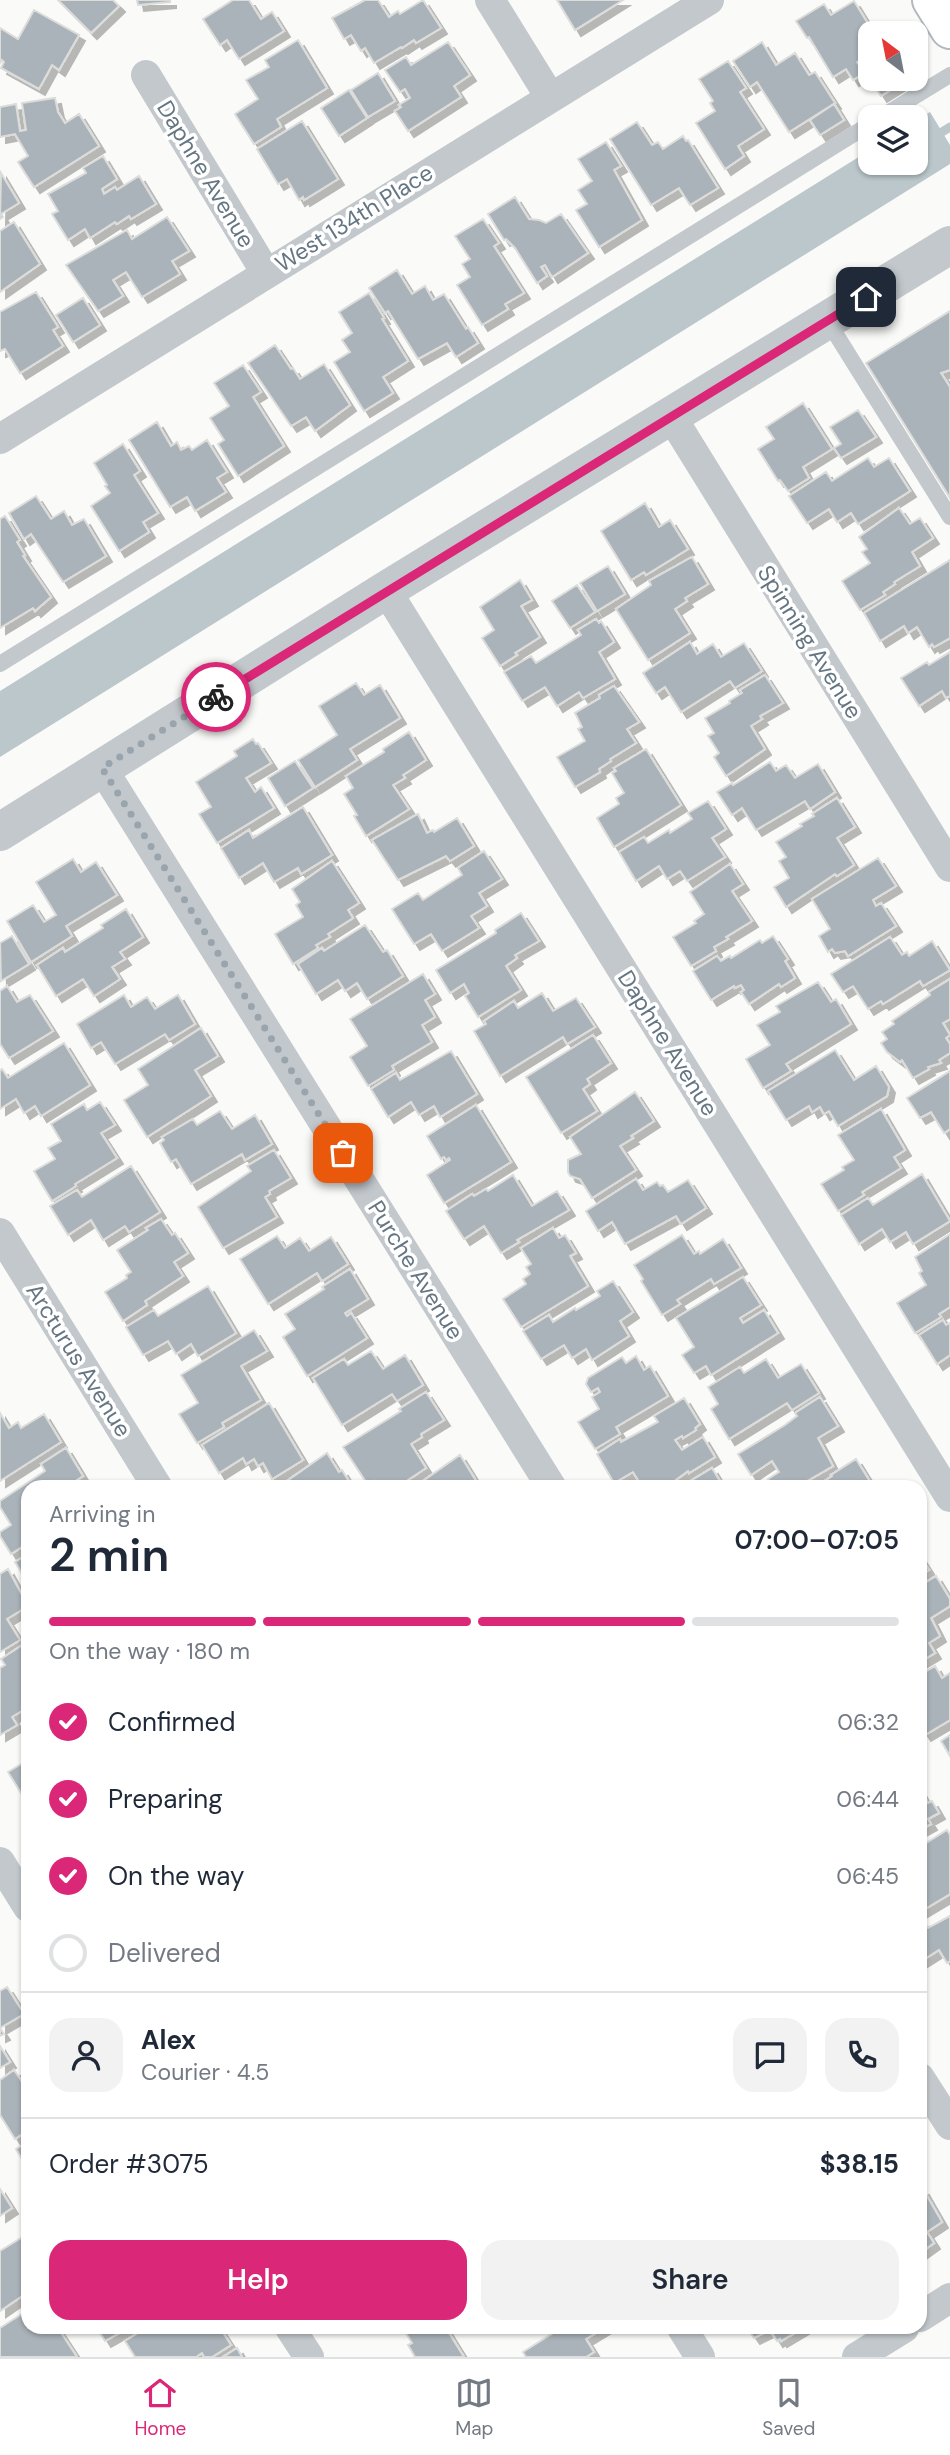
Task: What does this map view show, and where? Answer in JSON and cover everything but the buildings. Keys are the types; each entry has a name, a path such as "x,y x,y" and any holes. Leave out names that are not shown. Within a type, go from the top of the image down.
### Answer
{"main road":[{"path":"932,0 950,29"}],"street":[{"path":"489,0 550,97"},
{"name":"West 134th Place","path":"0,439 705,1"},
{"name":"Daphne Avenue","path":"146,75 266,273"},
{"path":"0,832 386,590 950,245"},
{"name":"Spinning Avenue","path":"671,416 950,867"},
{"name":"Daphne Avenue","path":"386,590 950,1497"},
{"name":"Purche Avenue","path":"102,768 547,1480"},
{"name":"Arcturus Avenue","path":"0,1233 153,1480"},
{"path":"0,1862 21,1896"},
{"path":"927,2089 950,2125"},
{"path":"927,2313 950,2298"},
{"path":"294,2334 309,2357"},
{"path":"686,2334 700,2357"},
{"path":"857,2357 894,2334"}],"lane":[{"path":"901,105 950,75"},
{"path":"0,664 858,131"},
{"path":"827,319 950,517"}],"shaded area":[{"path":"930,112 950,145 950,164 0,757 0,691 858,157 858,175 928,175"}],"waterway":[{"path":"928,141 950,127"}],"way so far":[{"path":"216,697 102,768 343,1153"}],"route":[{"path":"216,697 866,297"}]}
